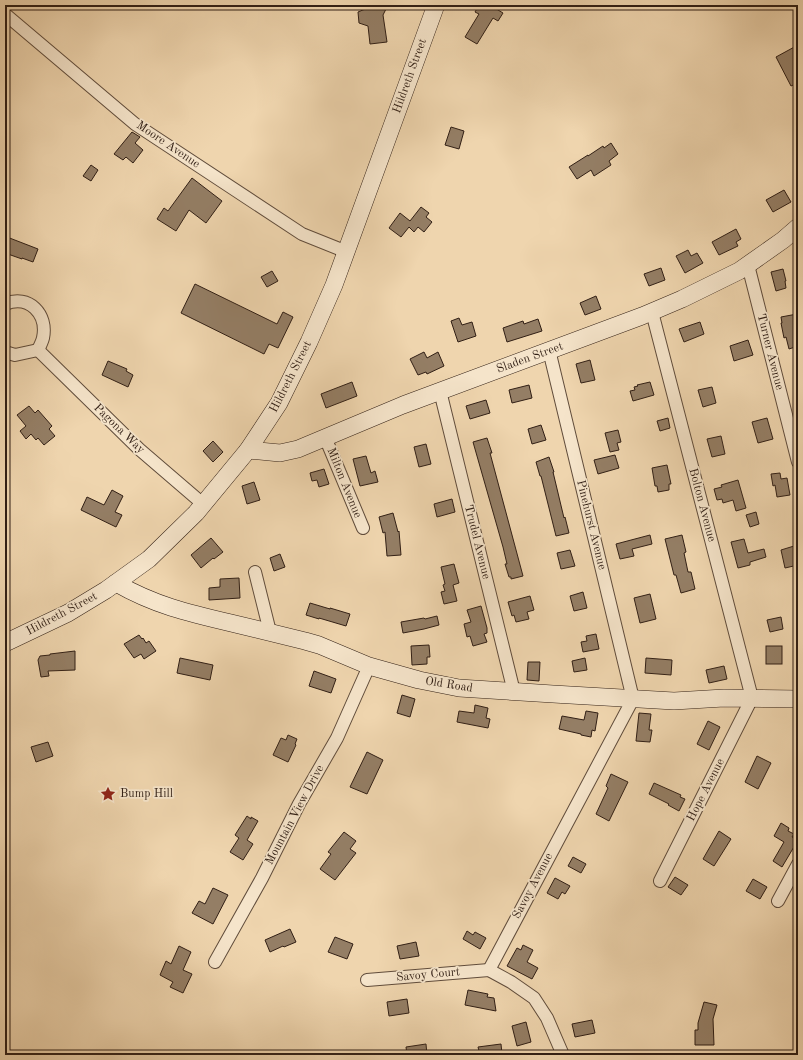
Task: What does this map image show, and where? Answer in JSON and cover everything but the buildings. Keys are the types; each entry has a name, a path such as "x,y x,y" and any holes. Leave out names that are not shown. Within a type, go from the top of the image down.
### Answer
{"street":[{"name":"Hildreth Street","path":"5,643 68,613 106,590 149,559 196,513 248,450 279,403 334,285 436,5"},
{"name":"Moore Avenue","path":"5,14 135,124 302,234 347,252"},
{"name":"Sladen Street","path":"248,450 280,453 298,449 403,405 652,312 697,292 748,265 798,227"},
{"name":"Turner Avenue","path":"748,265 798,462"},
{"path":"5,304 18,301 33,305 40,314 43,325 43,338 38,350 15,355 5,352"},
{"name":"Bolton Avenue","path":"652,312 752,698"},
{"name":"Pagona Way","path":"38,350 139,449 203,504"},
{"name":"Pinehurst Avenue","path":"549,350 633,699"},
{"name":"Trudel Avenue","path":"440,391 514,692"},
{"name":"Milton Avenue","path":"325,437 363,528"},
{"path":"255,572 270,632"},
{"name":"Old Road","path":"116,583 142,597 167,607 190,614 319,645 369,666 419,680 459,688 674,701 724,698 798,699"},
{"name":"Mountain View Drive","path":"215,962 262,878 299,804 337,738 369,666"},
{"name":"Hope Avenue","path":"660,881 752,698"},
{"name":"Savoy Avenue","path":"489,970 633,699"},
{"path":"778,901 798,864"},
{"path":"489,970 511,982 534,998 547,1018 563,1055"},
{"name":"Savoy Court","path":"367,980 489,970"}],"place":[{"name":"Bump Hill","path":"108,794"}]}
